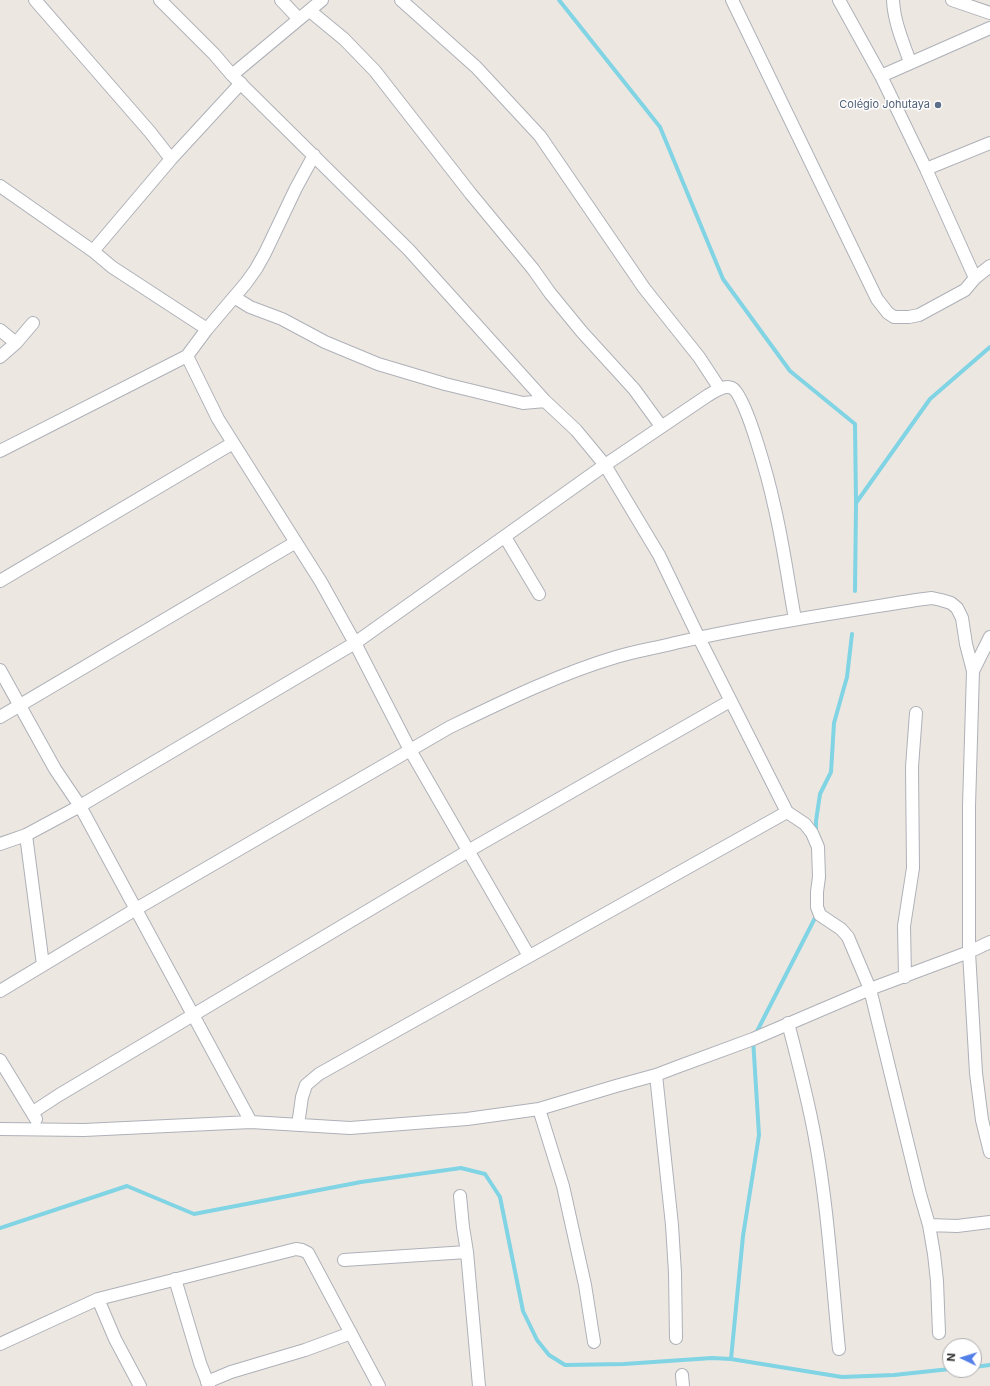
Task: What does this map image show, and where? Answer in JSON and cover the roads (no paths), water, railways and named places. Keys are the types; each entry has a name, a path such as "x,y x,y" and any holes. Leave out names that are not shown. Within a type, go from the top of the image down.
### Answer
{"street":[{"path":"35,0 150,132 171,159"},
{"path":"160,0 409,250 545,401 576,430 605,465 659,555 730,701 787,812 805,824 812,833 818,847 819,877 817,907 820,915 841,929 848,937 870,989 920,1194 929,1225 937,1281 939,1333"},
{"path":"281,0 299,19"},
{"path":"93,251 237,79 299,19 322,0"},
{"path":"402,0 476,66 540,136 644,288 699,357 720,389"},
{"path":"732,0 856,258 877,298 888,313 894,317 919,315 965,290 975,278 990,266"},
{"path":"839,0 880,76 926,170 975,278"},
{"path":"893,0 899,32 910,62"},
{"path":"952,0 990,13"},
{"path":"310,11 344,39 375,72 533,269 550,293 582,332 634,389 662,426"},
{"path":"880,76 990,28"},
{"path":"926,170 990,143"},
{"path":"0,451 187,356 207,329 246,283 265,253 314,155"},
{"path":"1,188 93,251 112,267 207,329"},
{"path":"234,297 250,307 282,319 325,342 378,364 446,384 523,403 545,401"},
{"path":"0,356 16,343 33,323"},
{"path":"0,330 16,343"},
{"path":"187,356 218,419 321,582 355,643 410,750 529,956"},
{"path":"0,844 26,835 80,806 355,643 605,465 707,396 724,387 731,387 736,390 751,424 774,505 795,619"},
{"path":"0,581 233,443"},
{"path":"505,537 538,594"},
{"path":"0,717 296,542"},
{"path":"0,991 136,909 410,750 504,701 578,669 618,656 699,638 795,619 932,598 951,603 957,608 962,618 966,644 974,671 969,806 969,952 976,1073 982,1120 990,1152"},
{"path":"974,671 990,637"},
{"path":"0,670 55,769 80,806 251,1122"},
{"path":"33,1112 59,1095 468,851 730,701"},
{"path":"905,977 904,926 913,868 912,767 916,713"},
{"path":"298,1125 302,1097 306,1085 319,1074 787,812"},
{"path":"26,835 43,965"},
{"path":"0,1129 84,1130 251,1122 350,1128 467,1119 539,1109 656,1075 753,1039 870,989 969,952 990,942"},
{"path":"788,1023 805,1089 815,1140 825,1214 839,1350"},
{"path":"0,1060 33,1112 41,1129"},
{"path":"656,1075 672,1225 676,1338"},
{"path":"539,1109 563,1186 585,1285 594,1342"},
{"path":"460,1196 467,1252 479,1386"},
{"path":"929,1225 956,1226 990,1222"},
{"path":"0,1344 98,1298 296,1249 308,1253 379,1386"},
{"path":"344,1260 467,1252"},
{"path":"175,1279 200,1363 208,1384 231,1372 305,1350 351,1334"},
{"path":"98,1298 115,1339 140,1386"}],"waterway":[{"path":"559,0 660,127 723,279 790,371 855,424 856,503"},
{"path":"855,591 856,503 930,399 990,347"},
{"path":"816,832 820,794 831,772 834,723 847,677 852,634"},
{"path":"0,1228 127,1186 194,1214 361,1182 461,1168 485,1174 500,1197 523,1311 537,1340 549,1355 565,1365 624,1364 712,1358 731,1359 743,1236 759,1135 753,1039 816,916 816,913"},
{"path":"731,1359 842,1377 894,1375 942,1370"},
{"path":"982,1366 990,1365"}],"place":[{"name":"Colégio Johutaya","path":"938,105"}]}
